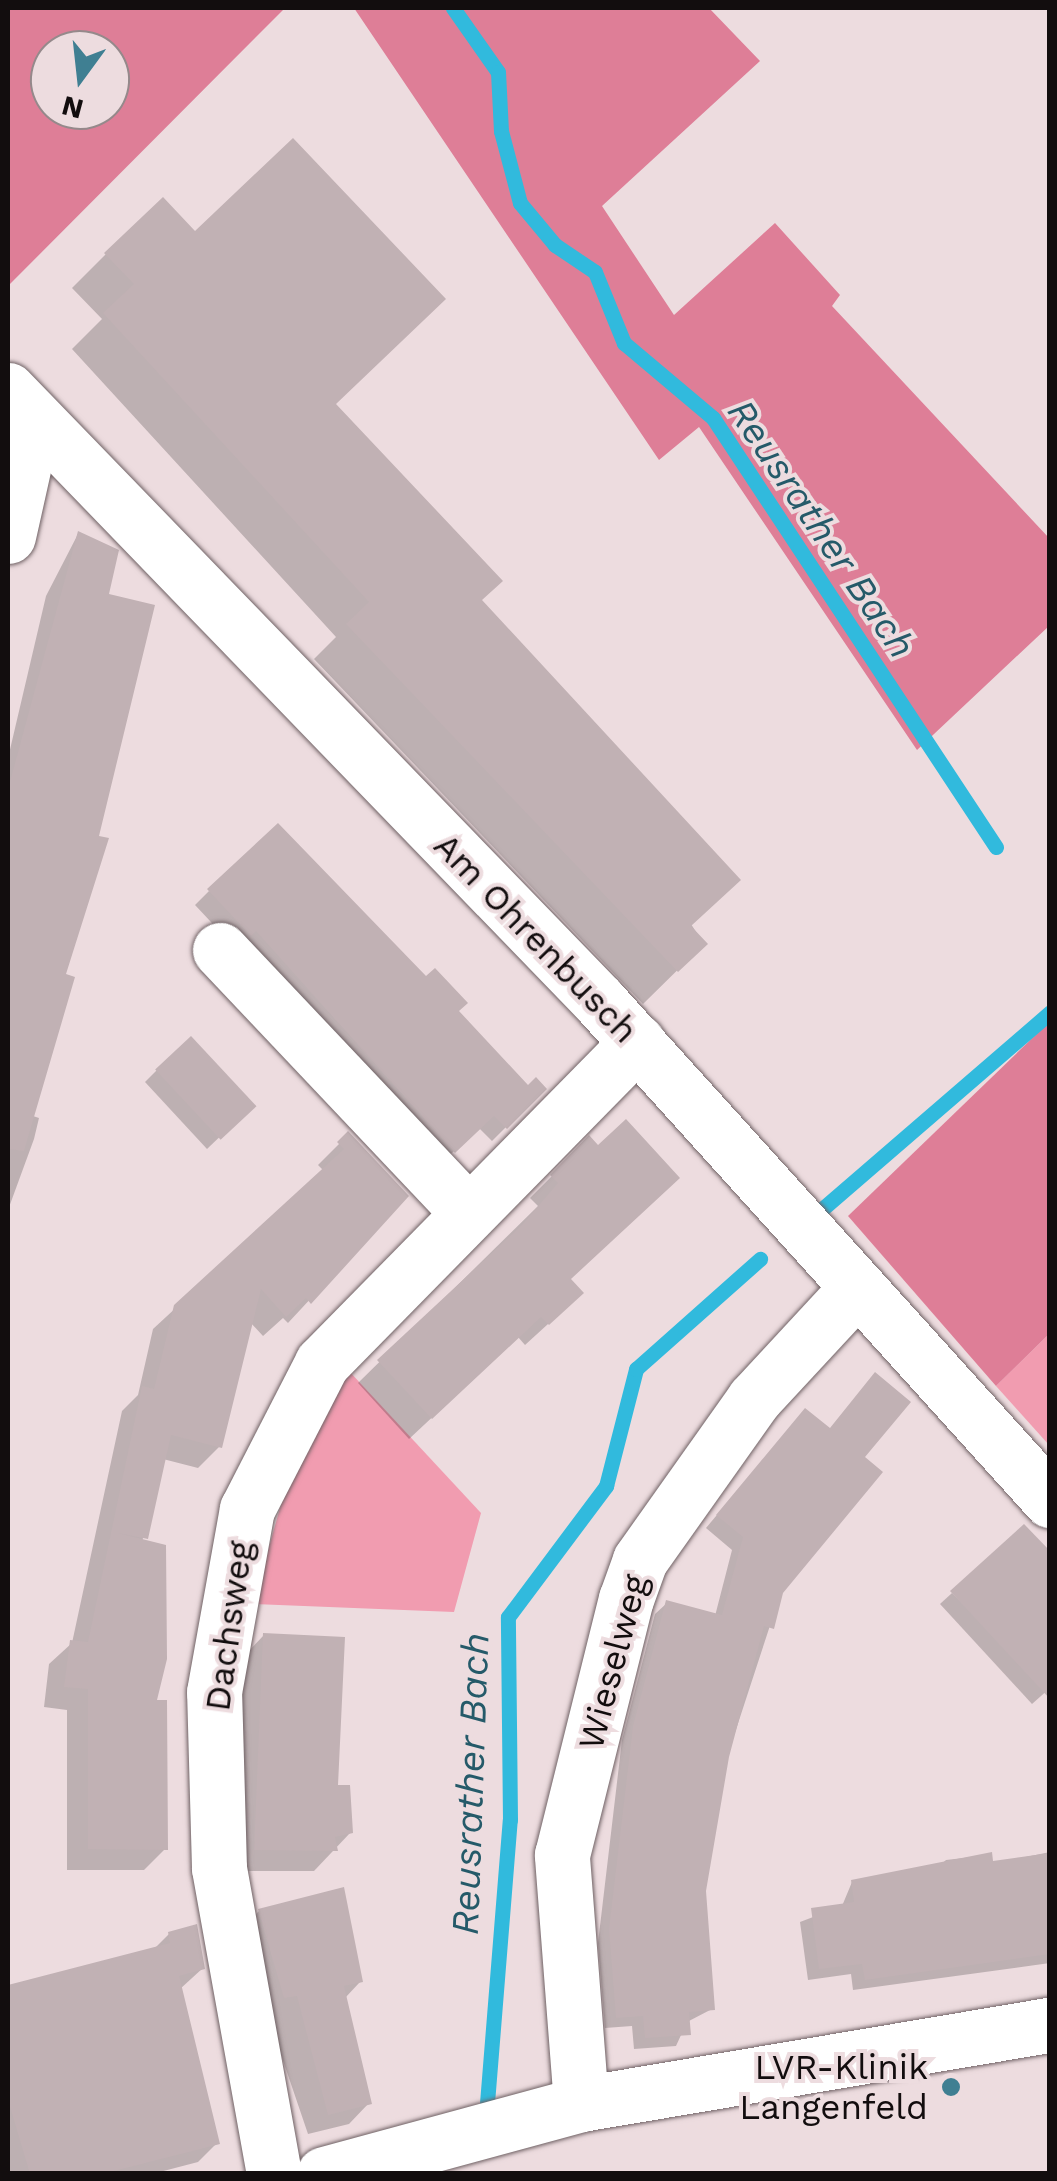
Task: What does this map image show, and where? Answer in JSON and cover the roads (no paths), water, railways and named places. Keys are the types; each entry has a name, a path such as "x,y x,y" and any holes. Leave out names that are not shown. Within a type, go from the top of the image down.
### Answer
{"street":[{"path":"8,536 21,405"},
{"name":"Am Ohrenbusch","path":"21,405 637,1042 854,1291 1050,1500"},
{"path":"220,950 465,1209"},
{"name":"Dachsweg","path":"274,2174 219,1868 214,1692 241,1530 322,1363 465,1209 637,1042"},
{"name":"Wieselweg","path":"581,2104 562,1855 626,1599 640,1560 754,1399 854,1291"},
{"path":"324,2174 581,2104 1050,2026"}],"waterway":[{"name":"Reusrather Bach","path":"453,8 498,72 501,131 520,203 555,245 595,272 624,343 713,418 996,847"},
{"name":"Reusrather Bach","path":"821,1210 1050,1012"},
{"name":"Reusrather Bach","path":"487,2103 510,1820 508,1617 606,1486 636,1369 760,1259"}],"place":[{"name":"LVR-Klinik Langenfeld","path":"951,2087"}]}
